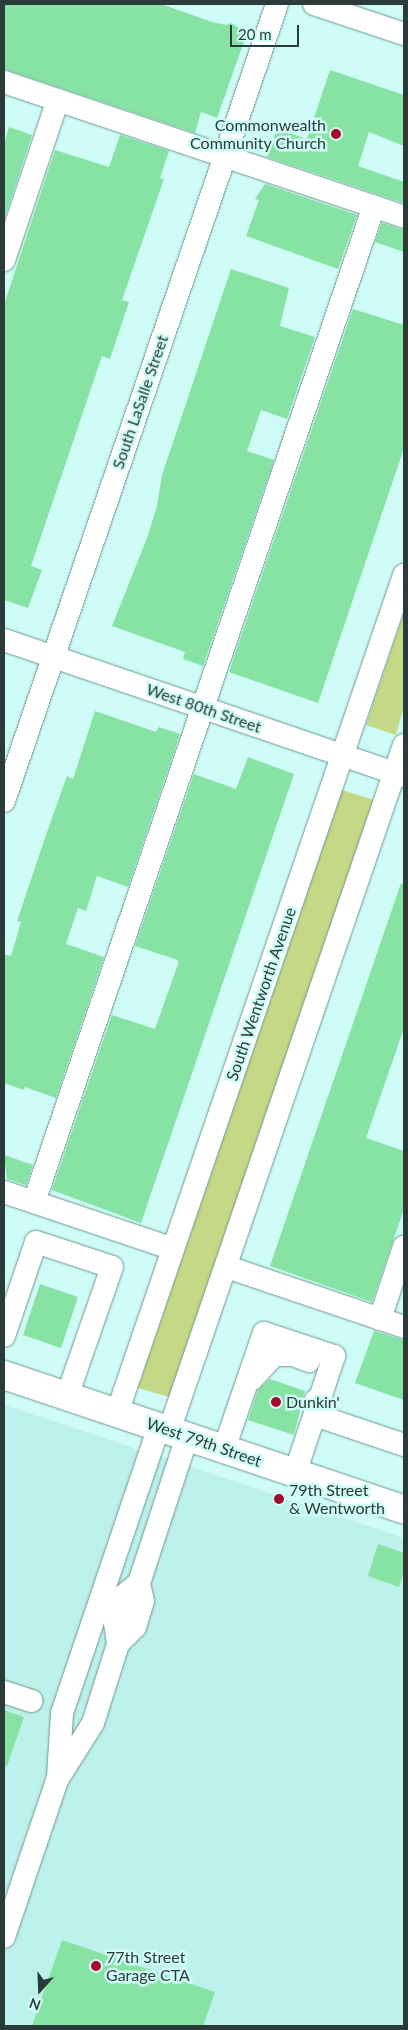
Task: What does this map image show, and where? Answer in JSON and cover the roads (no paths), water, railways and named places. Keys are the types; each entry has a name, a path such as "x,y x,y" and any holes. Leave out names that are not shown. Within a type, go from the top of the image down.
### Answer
{"main road":[{"name":"West 79th Street","path":"4,1375 404,1510"}],"street":[{"name":"South LaSalle Street","path":"4,801 277,4"},
{"path":"314,4 404,34"},
{"path":"4,82 404,217"},
{"path":"4,260 58,100"},
{"path":"34,1202 374,206"},
{"name":"South Wentworth Avenue","path":"117,1413 404,575"},
{"name":"West 80th Street","path":"4,640 400,774"},
{"path":"57,1780 62,1713 172,1431 227,1267 400,774 404,745"},
{"path":"4,1192 173,1249"},
{"path":"4,1336 36,1242 112,1267 67,1396"},
{"path":"380,1318 404,1247"},
{"path":"227,1267 404,1327"},
{"path":"224,1449 264,1333 334,1356 295,1473"},
{"path":"315,1414 404,1445"},
{"path":"4,1937 57,1780 92,1723 118,1644 134,1627 143,1601 139,1583 172,1431"},
{"path":"4,1692 32,1701"}],"place":[{"name":"Commonwealth Community Church","path":"336,134"},
{"name":"Dunkin'","path":"276,1402"},
{"name":"79th Street & Wentworth","path":"279,1499"},
{"name":"77th Street Garage CTA","path":"96,1966"}]}
